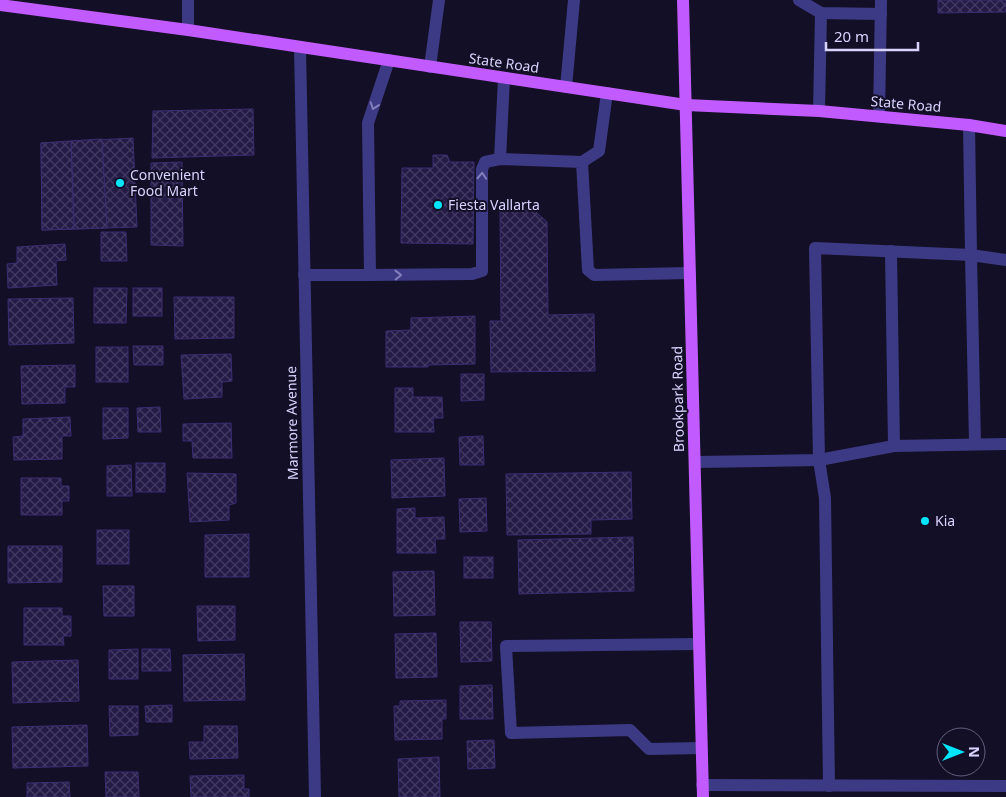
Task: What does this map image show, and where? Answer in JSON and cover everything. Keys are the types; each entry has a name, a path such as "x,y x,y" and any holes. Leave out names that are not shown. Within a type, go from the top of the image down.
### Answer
{"main road":[{"name":"Brookpark Road","path":"683,0 702,791"},
{"name":"State Road","path":"0,5 188,30 686,105 819,111 969,125 1006,131"}],"street":[{"path":"188,0 188,30"},
{"path":"430,67 439,0"},
{"path":"566,87 574,0"},
{"path":"799,0 821,14 881,14"},
{"path":"878,116 881,0"},
{"path":"819,111 821,14"},
{"name":"Marmore Avenue","path":"300,48 316,797"},
{"path":"370,275 368,123 390,60"},
{"path":"500,159 504,78"},
{"path":"304,275 472,274 482,271 482,169 485,162 500,159 582,162 599,151 607,93"},
{"path":"969,125 975,444"},
{"path":"582,162 588,270 594,275 690,273"},
{"path":"829,786 825,498 819,460 815,248 971,255 1006,260"},
{"path":"891,251 894,446"},
{"path":"694,462 819,460 894,446 1006,444"},
{"path":"699,644 506,646 510,733 630,730 649,749 701,748"},
{"path":"702,791 829,786 1006,786"}],"building":[{"path":"938,0 1006,0 1006,12 938,13"},
{"path":"253,109 254,155 152,158 153,111"},
{"path":"133,138 137,227 42,230 41,143"},
{"path":"102,139 107,228 74,229 71,141"},
{"path":"71,141 74,229 42,230 41,143"},
{"name":"Fiesta Vallarta","path":"433,155 447,155 450,162 474,162 473,244 401,243 402,168 433,168"},
{"path":"182,162 183,246 151,245 151,163"},
{"path":"534,210 547,222 548,315 594,314 595,371 491,372 490,321 501,321 500,211"},
{"path":"101,232 126,232 127,261 101,261"},
{"path":"65,244 66,260 56,261 57,285 8,288 7,264 17,263 17,247"},
{"path":"94,288 127,288 126,323 94,323"},
{"path":"133,288 162,288 162,316 133,316"},
{"path":"174,297 234,297 234,338 175,339"},
{"path":"73,298 74,343 9,345 8,299"},
{"path":"475,316 475,364 386,367 386,331 411,330 411,318"},
{"path":"133,346 163,346 163,365 134,365"},
{"path":"96,347 128,347 128,382 96,382"},
{"path":"231,354 232,381 222,382 222,397 184,399 181,355"},
{"path":"75,365 75,387 65,387 65,403 22,404 21,366"},
{"path":"461,374 484,374 484,400 461,401"},
{"path":"395,388 413,388 413,397 442,397 443,418 433,418 434,432 395,432"},
{"path":"160,407 161,432 138,432 137,408"},
{"path":"103,408 128,408 128,438 103,439"},
{"path":"70,417 71,436 62,436 62,459 14,460 13,437 23,436 23,419"},
{"path":"231,423 232,458 193,458 192,441 183,441 183,424"},
{"path":"483,436 484,465 460,465 459,437"},
{"path":"444,458 445,496 392,498 391,460"},
{"path":"136,463 165,463 165,492 136,492"},
{"path":"131,465 132,496 107,496 107,466"},
{"path":"631,472 632,519 591,520 591,534 507,535 506,474"},
{"path":"187,473 236,474 236,503 229,505 229,520 190,522"},
{"path":"21,478 61,478 61,486 69,486 69,501 62,501 62,515 21,515"},
{"path":"486,498 487,531 460,532 459,499"},
{"path":"415,508 415,518 444,517 445,539 435,539 436,553 397,553 397,509"},
{"path":"97,530 129,530 129,564 97,564"},
{"path":"249,534 249,577 205,577 205,535"},
{"path":"633,537 634,591 519,594 518,540"},
{"path":"8,546 62,546 62,582 8,583"},
{"path":"464,557 493,557 493,578 464,578"},
{"path":"434,571 435,615 394,616 393,572"},
{"path":"103,586 134,586 134,616 104,616"},
{"path":"197,606 235,606 235,640 198,641"},
{"path":"24,608 62,608 62,616 71,616 71,636 63,636 64,645 24,645"},
{"path":"460,622 491,622 492,661 461,662"},
{"path":"436,633 437,677 396,678 395,634"},
{"path":"138,649 138,679 109,679 109,650"},
{"path":"142,649 170,649 171,671 142,671"},
{"path":"244,654 245,700 184,701 183,655"},
{"path":"78,660 79,701 13,703 12,662"},
{"path":"492,685 493,719 460,719 460,686"},
{"path":"446,700 446,719 442,719 442,739 395,740 394,706 400,706 400,701"},
{"path":"172,705 172,722 146,722 145,706"},
{"path":"109,706 138,706 138,735 110,736"},
{"path":"87,725 88,766 13,768 12,727"},
{"path":"204,726 237,726 238,758 190,759 189,742 204,742"},
{"path":"494,740 495,768 468,769 467,741"},
{"path":"439,757 440,797 399,797 398,759"},
{"path":"105,772 138,772 139,797 106,797"},
{"path":"244,775 244,789 249,789 249,797 191,797 190,776"},
{"path":"69,782 70,797 27,797 27,783"}],"place":[{"name":"Convenient Food Mart","path":"120,183"},
{"name":"Fiesta Vallarta","path":"438,205"},
{"name":"Kia","path":"925,521"}]}
